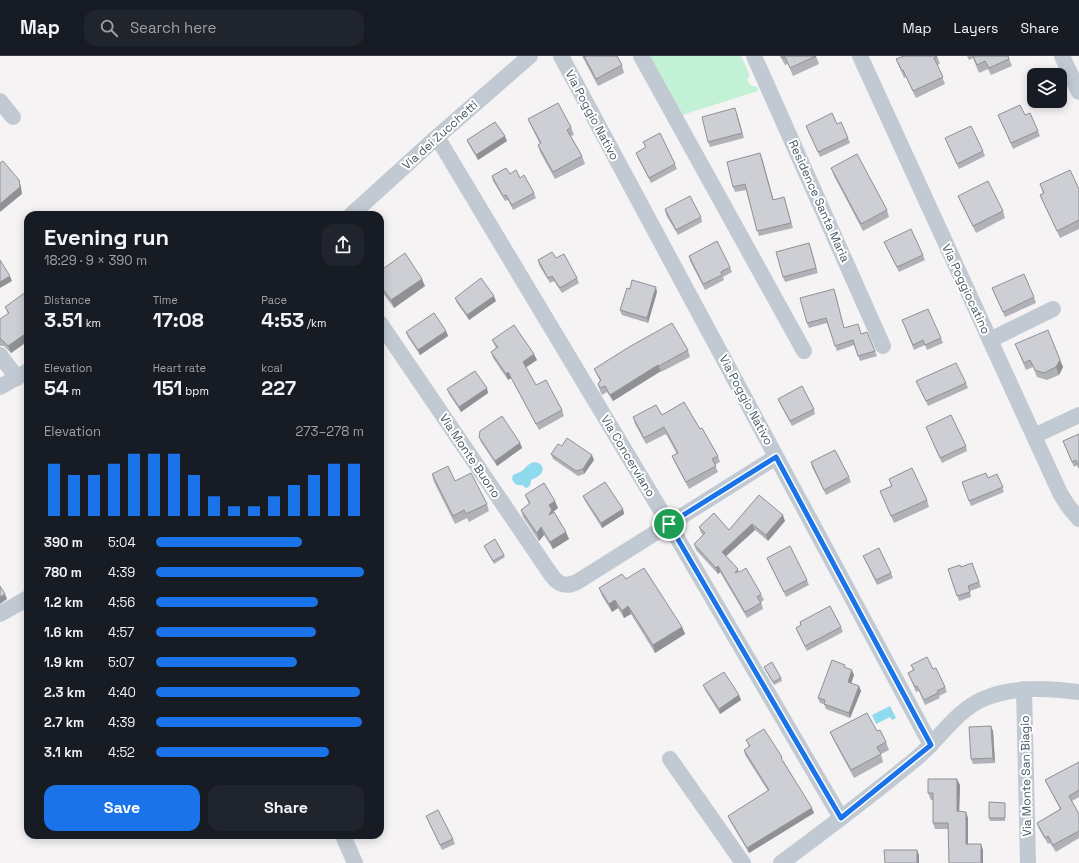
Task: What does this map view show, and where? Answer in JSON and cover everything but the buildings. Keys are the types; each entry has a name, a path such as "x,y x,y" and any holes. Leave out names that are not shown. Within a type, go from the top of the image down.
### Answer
{"street":[{"name":"Via dei Zucchetti","path":"354,211 530,56"},
{"name":"Via Poggio Nativo","path":"561,56 931,745"},
{"path":"641,56 804,352"},
{"name":"Residence Santa Maria","path":"754,56 883,346"},
{"name":"Via Poggiocatino","path":"860,56 1063,500 1079,519"},
{"path":"1062,56 1079,92"},
{"path":"0,101 13,117"},
{"name":"Via Concerviano","path":"437,137 669,524 841,818"},
{"path":"990,340 1053,309"},
{"name":"Via Monte Buono","path":"384,329 557,582 564,585 577,582 669,524"},
{"path":"0,355 22,374 0,387"},
{"path":"1034,436 1079,415"},
{"path":"669,524 776,457"},
{"path":"0,614 24,600"},
{"path":"781,863 841,818 931,745 957,717 972,705 996,694 1024,689 1051,689 1079,692"},
{"name":"Via Monte San Biagio","path":"1024,689 1028,863"},
{"path":"670,759 743,863"},
{"path":"344,839 355,863"}],"green space":[{"path":"646,56 741,56 750,76 747,79 750,85 757,87 758,91 679,116"}],"water":[{"path":"533,462 539,463 543,467 541,473 531,480 530,485 527,488 522,485 517,485 512,479 513,475 522,471"},
{"path":"890,706 896,718 892,720 890,717 876,724 872,715"}],"route":[{"path":"776,457 931,745 841,818 669,524 776,457"}]}
